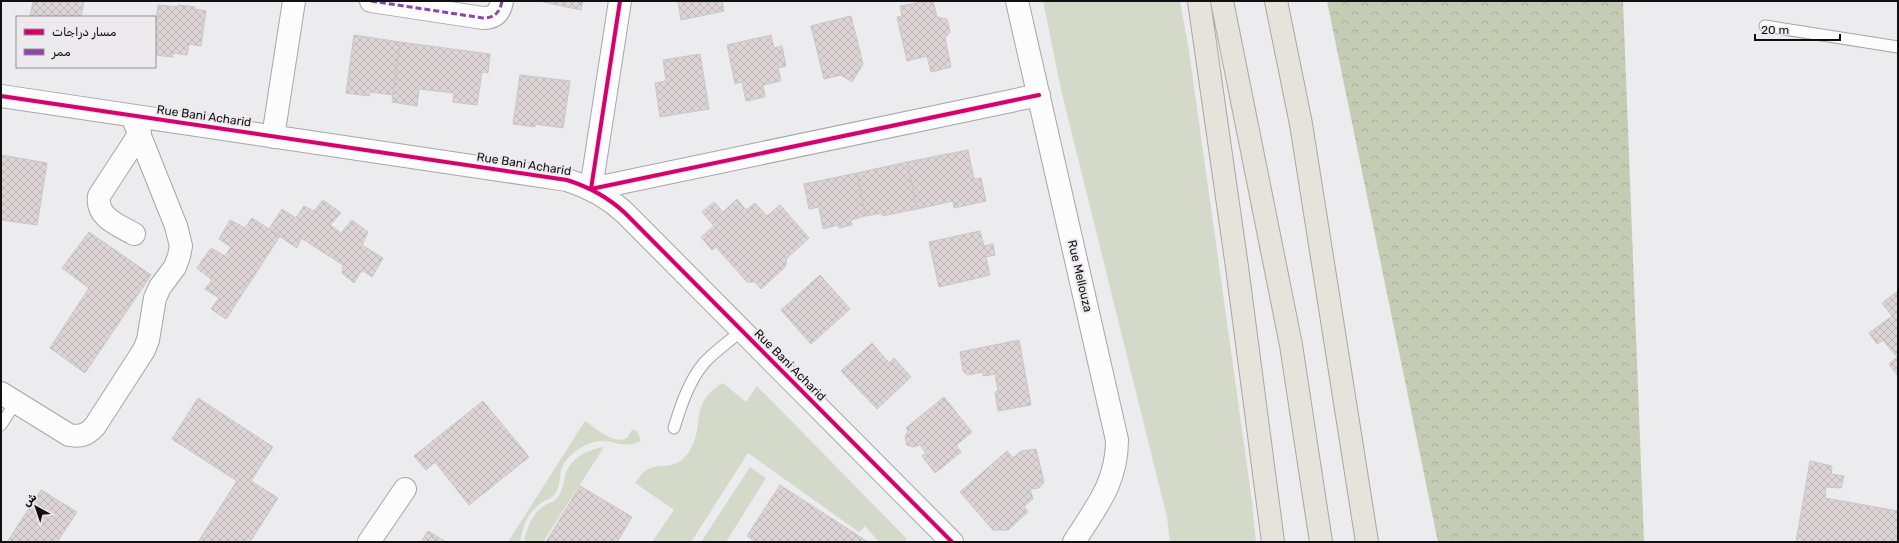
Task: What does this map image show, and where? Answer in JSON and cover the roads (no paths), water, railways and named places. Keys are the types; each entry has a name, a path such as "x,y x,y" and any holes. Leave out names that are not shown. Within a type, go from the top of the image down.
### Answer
{"highway":[{"path":"1199,1 1274,542"},
{"path":"1222,1 1291,345 1321,542"},
{"path":"1276,1 1301,124 1368,536"}],"street":[{"path":"273,137 294,1"},
{"path":"372,1 490,18 495,16 500,11 502,1"},
{"path":"620,1 591,189 1039,95"},
{"name":"Rue Mellouza","path":"1017,1 1117,440 1117,456 1114,472 1108,485 1074,542"},
{"name":"Rue Bani Acharid","path":"1,96 136,124 273,137 567,180 591,189 615,203 952,542"},
{"path":"134,234 105,217 101,212 98,202 99,196 136,124"},
{"path":"8,398 69,434 78,436 85,435 95,426 144,350 148,340 155,298 160,287 175,268 181,246 176,226 136,124"},
{"path":"369,542 406,489"}],"lane":[{"path":"1765,26 1898,47"},
{"path":"674,428 680,407 689,387 705,362 742,330"},
{"path":"1,425 8,398"}]}
